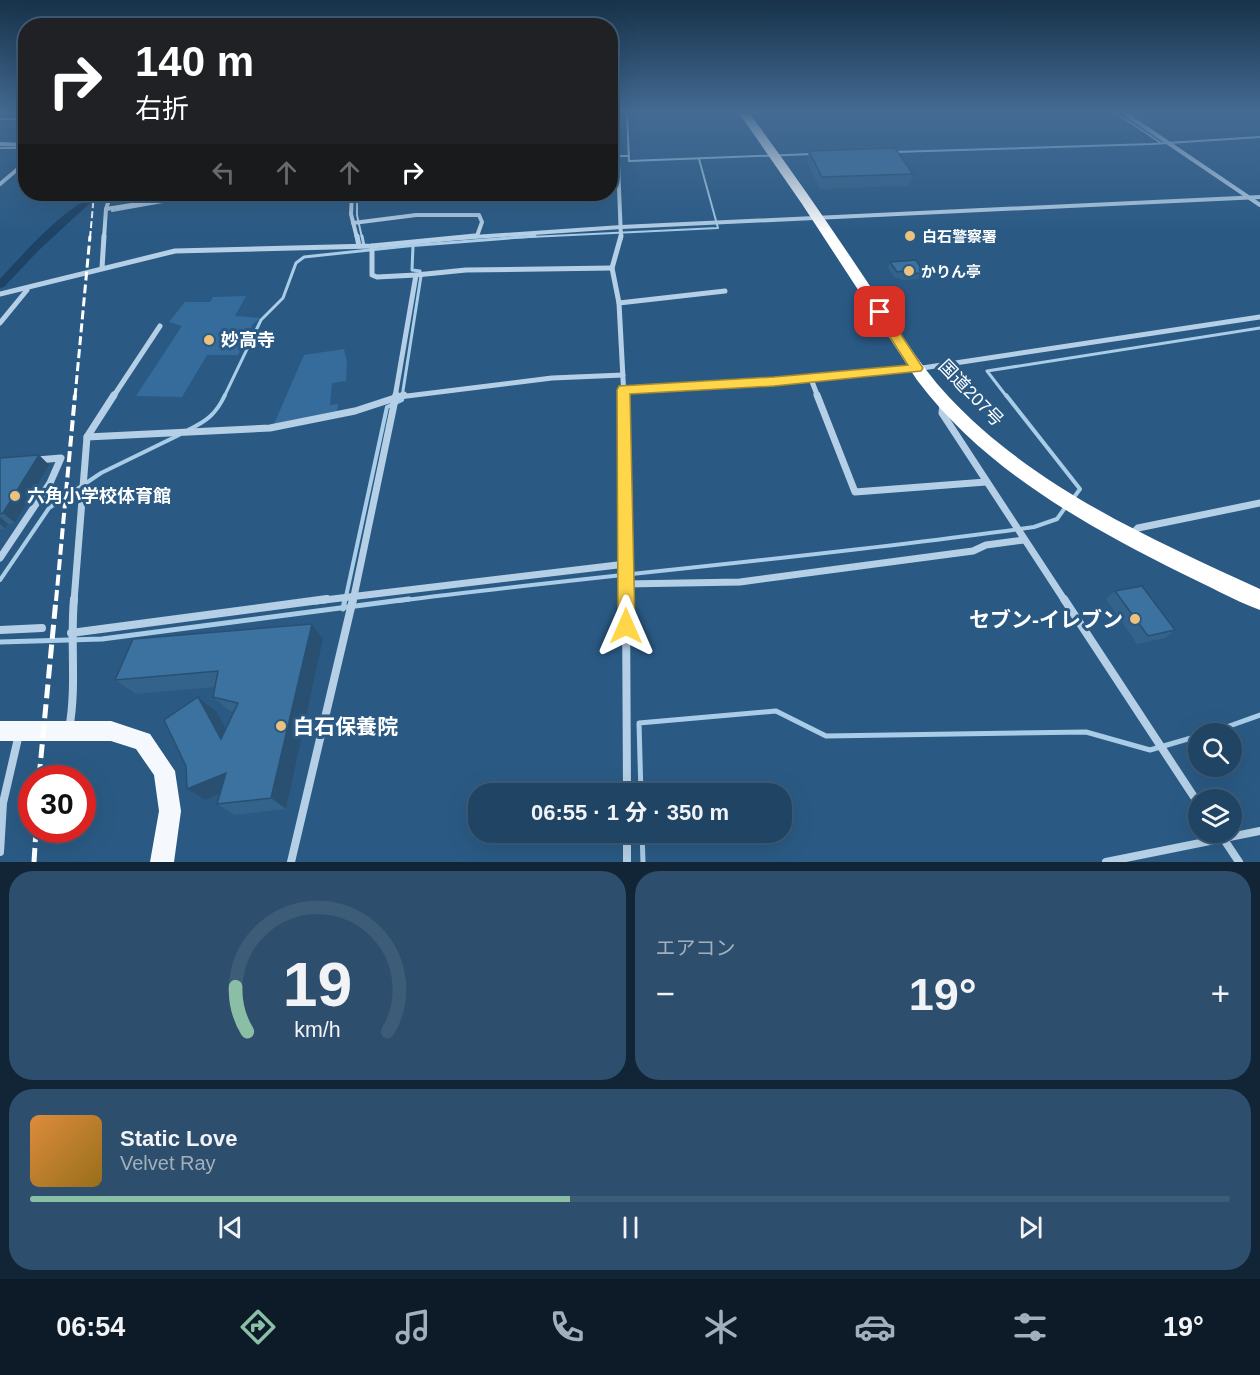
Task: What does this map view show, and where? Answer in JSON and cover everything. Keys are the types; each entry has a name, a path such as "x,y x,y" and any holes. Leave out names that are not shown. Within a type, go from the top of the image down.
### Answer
{"highway":[{"name":"国道207号","path":"773,153 917,368 943,401 970,428 1019,469 1080,510 1128,537 1260,600"}],"main road":[{"path":"10,731 69,729 111,731 143,741 164,771 170,811 162,862"}],"street":[{"path":"1184,153 1260,205"},
{"path":"618,156 622,230 612,268 619,303 624,390 627,783"},
{"path":"0,184 18,169"},
{"path":"0,294 175,251 367,247 477,236 1260,197"},
{"path":"102,268 106,209 109,201"},
{"path":"106,209 157,201"},
{"path":"353,201 355,223 367,247 372,275 377,277 548,268 612,268"},
{"path":"355,223 438,213 479,215 482,222 477,236"},
{"path":"291,862 351,613 397,400 420,274"},
{"path":"0,323 27,289"},
{"path":"619,303 725,291"},
{"path":"624,390 811,379 917,368 1260,317"},
{"path":"69,729 72,713 70,645 87,437 160,326"},
{"path":"87,437 191,434 270,428 397,400 552,378 623,375"},
{"path":"811,379 855,492 986,482"},
{"path":"943,401 942,413 1189,789"},
{"path":"0,558 50,483 61,458 30,460"},
{"path":"1128,537 1138,528 1260,504"},
{"path":"626,581 740,582 973,551 986,545 1022,538"},
{"path":"71,633 338,598 626,566"},
{"path":"0,630 42,628"},
{"path":"0,852 10,731"},
{"path":"1242,833 1260,831"},
{"path":"627,843 627,862"},
{"path":"1106,862 1190,843"},
{"path":"1226,843 1239,862"}],"shaded area":[{"name":"妙高寺","path":"246,296 235,316 260,318 253,324 238,355 207,355 182,397 136,396 182,326 169,322 185,302 210,302 213,297"},
{"path":"344,349 347,362 346,381 332,383 330,405 338,404 337,411 274,424 304,355"}],"building":[{"path":"810,153 899,153 913,174 822,177"},
{"path":"916,260 924,273 897,272 890,262"},
{"path":"39,455 3,513 0,514 0,458"},
{"path":"1142,586 1175,630 1148,636 1115,591"},
{"name":"白石保養院","path":"312,624 271,798 217,804 226,773 187,789 186,766 164,720 198,697 221,739 238,703 213,697 218,671 115,680 133,639"}],"waterway":[{"path":"629,156 629,161 812,154"},
{"path":"618,156 629,156"},
{"path":"510,238 718,228 699,159"},
{"path":"0,285 35,248 88,201"},
{"path":"112,211 168,201"},
{"path":"357,201 357,215 362,238"},
{"path":"362,236 364,246"},
{"path":"510,238 535,236"},
{"path":"225,395 261,320 283,298 296,263 304,257 510,238"},
{"path":"402,397 421,276 420,271 412,270 413,246"},
{"path":"1007,397 987,371 1260,328"},
{"path":"188,430 210,416 225,395"},
{"path":"345,601 387,407 402,400 403,395"},
{"path":"1006,395 1080,489 1072,500"},
{"path":"0,580 49,508 101,473 179,435"},
{"path":"398,601 1034,527 1057,519 1067,505"},
{"path":"343,608 345,599"},
{"path":"343,608 409,599"},
{"path":"0,642 102,639 343,608"},
{"path":"641,783 639,723 776,711 826,736 1086,732 1150,750 1188,739"},
{"path":"1238,723 1260,715"},
{"path":"642,843 643,862"}],"railway":[{"path":"90,238 93,201"},
{"path":"75,397 90,236"},
{"path":"56,601 75,395"},
{"path":"40,765 56,599"},
{"path":"34,862 35,843"}],"place":[{"name":"白石警察署","path":"910,236"},
{"name":"かりん亭","path":"909,271"},
{"name":"妙高寺","path":"209,340"},
{"name":"六角小学校体育館","path":"15,496"},
{"name":"セブン-イレブン","path":"1135,619"},
{"name":"白石保養院","path":"281,726"}],"route":[{"path":"626,626 624,390 774,382 917,368 880,312"}]}
